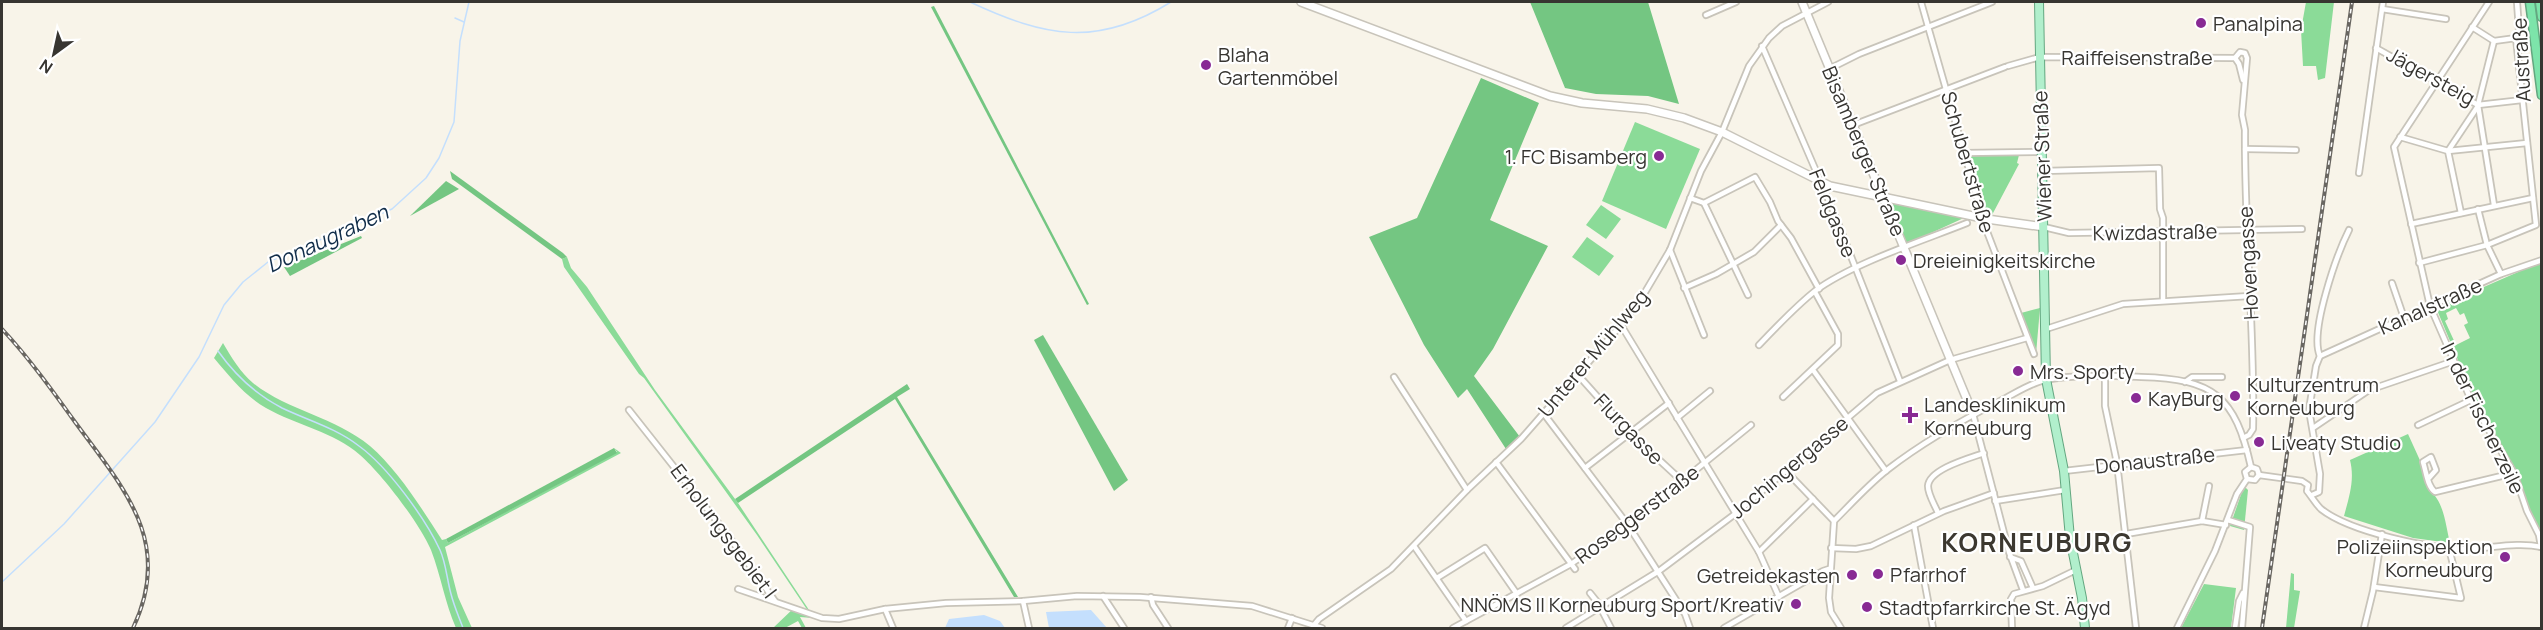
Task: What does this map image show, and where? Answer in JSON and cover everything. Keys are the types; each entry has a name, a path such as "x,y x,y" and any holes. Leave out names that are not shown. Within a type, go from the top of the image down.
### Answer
{"highway":[{"path":"2530,2 2541,95"},
{"path":"2540,2 2541,17"}],"main road":[{"path":"1301,2 1550,96 1582,103 1658,111 1684,118 1722,132 1821,182 1848,190 1882,195 1983,218 2044,227"},
{"name":"Bisamberger Straße","path":"1802,2 1973,414"},
{"name":"Wiener Straße","path":"2038,2 2046,379 2064,471 2068,528 2085,628"}],"street":[{"path":"1716,2 1719,9"},
{"path":"1706,15 1736,2"},
{"name":"Unterer Mühlweg","path":"1314,625 1319,619 1389,570 1414,546 1544,414 1621,325 1641,299 1670,250 1701,171 1722,132 1749,66 1762,46 1782,26 1828,2"},
{"name":"Schubertstraße","path":"1921,2 1983,218 2034,354"},
{"path":"1829,69 1859,54 1992,2"},
{"path":"2359,173 2383,2"},
{"path":"2489,2 2400,137 2448,151 2527,143"},
{"name":"Austraße","path":"2487,245 2536,225 2516,38 2519,30 2517,2"},
{"path":"2382,9 2446,19"},
{"path":"2472,27 2493,41 2516,38"},
{"path":"2461,213 2448,151 2478,105 2493,41"},
{"name":"Feldgasse","path":"1762,46 1832,208 1900,381"},
{"name":"Jägersteig","path":"2376,48 2478,105 2522,100"},
{"name":"Raiffeisenstraße","path":"2235,58 2237,53 2242,52"},
{"name":"Hovengasse","path":"2242,52 2247,56 2242,115 2255,387 2253,429 2243,438"},
{"name":"Raiffeisenstraße","path":"1853,125 2007,67 2040,57 2235,58"},
{"name":"Raiffeisenstraße","path":"2235,58 2239,64 2246,61"},
{"name":"Hovengasse","path":"2239,64 2244,84"},
{"path":"2478,105 2494,205"},
{"name":"In der Fischerzeile","path":"2400,137 2394,147 2430,306 2470,400 2514,472 2527,511 2539,535 2541,547"},
{"path":"2245,149 2296,150"},
{"path":"1964,153 2036,152"},
{"path":"2043,171 2159,168 2160,209 2163,218 2163,300"},
{"path":"1704,203 1755,177 1780,225 1791,238 1838,334 1838,345 1783,397"},
{"path":"1690,198 1704,203 1748,295"},
{"path":"2411,224 2533,198"},
{"path":"2478,209 2487,245 2501,274"},
{"path":"1759,345 1817,290 1856,269 1966,223"},
{"path":"1684,288 1734,265 1754,252 1780,225"},
{"name":"Kwizdastraße","path":"2044,227 2069,233 2302,229"},
{"path":"2312,495 2319,492 2320,474 2310,405 2316,366 2320,356 2318,344 2325,299 2349,230"},
{"path":"2419,263 2487,245"},
{"path":"1670,250 1704,335"},
{"name":"Kanalstraße","path":"2320,356 2501,274 2541,260"},
{"path":"2392,283 2404,318"},
{"path":"2046,329 2123,303 2249,296"},
{"path":"1621,325 1759,552 1779,597"},
{"name":"Jochingergasse","path":"1566,628 1601,609 1659,571 1735,514 1877,393 1950,360 2027,338"},
{"path":"2313,428 2369,390 2454,361"},
{"path":"1813,370 1886,471"},
{"name":"Flurgasse","path":"1578,375 1630,433 1682,481"},
{"path":"1394,377 1467,490"},
{"path":"2105,377 2105,406 2117,464 2136,628"},
{"path":"2185,382 2192,377 2222,377"},
{"path":"1840,628 1830,607 1829,569 1834,521 1886,471 1938,435 1973,414 2046,379 2163,378 2185,382 2209,391 2222,398 2230,410 2243,438 2244,450 2251,467"},
{"path":"1677,418 1710,391"},
{"path":"2418,425 2470,400"},
{"path":"1585,468 1668,403"},
{"name":"Erholungsgebiet I","path":"629,410 727,534 775,601 822,618 839,619 885,609"},
{"path":"1544,414 1628,525 1685,614 1690,628"},
{"name":"Bisamberger Straße","path":"1973,414 2021,591"},
{"name":"Roseggerstraße","path":"1453,628 1571,564 1628,525 1751,425"},
{"name":"Donaustraße","path":"2064,471 2244,450"},
{"path":"1938,513 1928,488 1929,482 1942,470 1984,453"},
{"path":"1496,462 1575,569"},
{"path":"2177,628 2227,522 2237,494 2247,479 2245,472 2251,467 2257,468 2259,475"},
{"path":"1785,470 1834,521"},
{"path":"2428,479 2431,490 2438,492 2514,472"},
{"path":"2259,475 2299,480 2307,485"},
{"path":"2247,479 2255,480 2259,475"},
{"path":"2307,485 2313,482 2318,484"},
{"path":"2307,485 2307,491 2317,505 2331,515 2382,534 2449,548 2519,544 2541,547"},
{"path":"2202,521 2209,486"},
{"path":"1995,501 2065,490"},
{"path":"1831,548 1856,549 1871,546 1938,513 1994,493"},
{"path":"1759,552 1813,499"},
{"path":"2126,534 2202,521 2227,522 2250,527 2242,628"},
{"path":"1914,525 1932,628"},
{"path":"2364,628 2374,587 2382,534"},
{"path":"1414,546 1466,621"},
{"path":"1437,578 1485,548 1517,594"},
{"path":"2374,587 2462,598 2449,548"},
{"path":"2010,557 2020,561 2033,588"},
{"path":"1724,628 1829,569"},
{"path":"2012,628 2011,599 2021,591 2076,570"},
{"path":"738,589 775,601"},
{"path":"2235,628 2239,602 2244,591"},
{"path":"1590,593 1611,628"},
{"path":"893,628 885,609 946,603 1103,596 1151,597 1186,602 1252,606 1322,628"},
{"path":"1103,596 1124,628"},
{"path":"1151,597 1153,605 1168,628"},
{"path":"1023,601 1029,628"},
{"path":"1288,628 1292,618"}],"green space":[{"path":"1530,2 1648,2 1679,104 1648,96 1596,94 1565,88"},
{"path":"2306,2 2334,2 2325,78 2318,80 2316,66 2303,66 2301,30"},
{"path":"934,6 1089,304 1087,305 931,7"},
{"path":"1481,78 1539,103 1490,220 1548,246 1493,349 1474,376 1520,437 1506,449 1467,389 1458,398 1424,345 1369,237 1417,218"},
{"path":"1635,122 1700,149 1666,229 1602,201"},
{"path":"2019,155 2017,163 2019,164 1992,215 1986,214 1970,156"},
{"path":"450,171 567,257 562,259 452,179"},
{"path":"446,181 459,189 410,216"},
{"path":"1887,200 1966,217 1905,245"},
{"path":"1601,205 1621,219 1606,239 1586,225"},
{"path":"361,236 362,238 290,276 284,267"},
{"path":"1587,237 1614,256 1599,276 1572,257"},
{"path":"567,257 571,268 587,287 655,390 738,503 811,613 813,618 800,617 806,628 802,628 798,621 785,628 773,628 795,607 808,611 757,535 564,267 562,259"},
{"path":"2541,262 2541,539 2513,466 2478,408 2437,310 2438,307","holes":["2456,308 2460,315 2464,313 2468,323 2464,325 2470,338 2456,345 2445,321 2448,319 2446,313"]},
{"path":"2040,308 2036,354 2021,313"},
{"path":"1043,335 1128,480 1114,491 1034,340"},
{"path":"223,343 240,370 267,393 342,428 370,446 400,478 442,540 446,539 448,543 617,452 614,448 621,453 445,547 458,597 472,628 456,628 426,539 389,487 369,463 350,447 278,414 251,398 214,358"},
{"path":"907,384 910,389 897,397 1018,597 1014,597 895,399 738,503 735,499"},
{"path":"2408,434 2423,467 2429,491 2441,507 2450,543 2413,538 2344,516 2352,481 2350,460"},
{"path":"614,448 617,453 448,543 446,539"},
{"path":"2244,486 2248,490 2244,530 2230,526"},
{"path":"2291,573 2294,574 2294,590 2300,591 2294,628 2286,628"},
{"path":"2204,584 2236,588 2231,628 2181,628"}],"water":[{"path":"1091,610 1107,628 1049,628 1046,612"},
{"path":"984,615 1000,621 1005,628 945,628 949,619"}],"waterway":[{"name":"Donaugraben","path":"2,582 64,524 155,422 199,357 224,305 243,282 268,262 392,209 426,178 439,158 454,122 460,41 469,2"},
{"name":"Donaugraben","path":"970,2 1023,23 1047,30 1071,32 1095,31 1119,26 1144,17 1171,2"},
{"path":"455,18 464,22"},
{"path":"218,351 231,368 263,397 350,440 382,467 415,509 440,550 452,598 463,628"}],"railway":[{"path":"2262,628 2352,2"},
{"path":"2,329 40,374 110,470 138,518 146,543 148,569 144,597 133,628"}],"place":[{"name":"Panalpina","path":"2201,23"},
{"name":"Blaha Gartenmöbel","path":"1206,65"},
{"name":"1. FC Bisamberg","path":"1659,156"},
{"name":"Dreieinigkeitskirche","path":"1901,260"},
{"name":"Mrs. Sporty","path":"2018,371"},
{"name":"Kulturzentrum Korneuburg","path":"2235,396"},
{"name":"KayBurg","path":"2136,398"},
{"name":"Landesklinikum Korneuburg","path":"1910,415"},
{"name":"Liveaty Studio","path":"2259,442"},
{"name":"Polizeiinspektion Korneuburg","path":"2505,557"},
{"name":"Pfarrhof","path":"1878,574"},
{"name":"Getreidekasten","path":"1852,575"},
{"name":"NNÖMS II Korneuburg Sport/Kreativ","path":"1796,604"},
{"name":"Stadtpfarrkirche St. Ägyd","path":"1867,607"}],"district":[{"name":"KORNEUBURG","path":"2037,542"}]}
